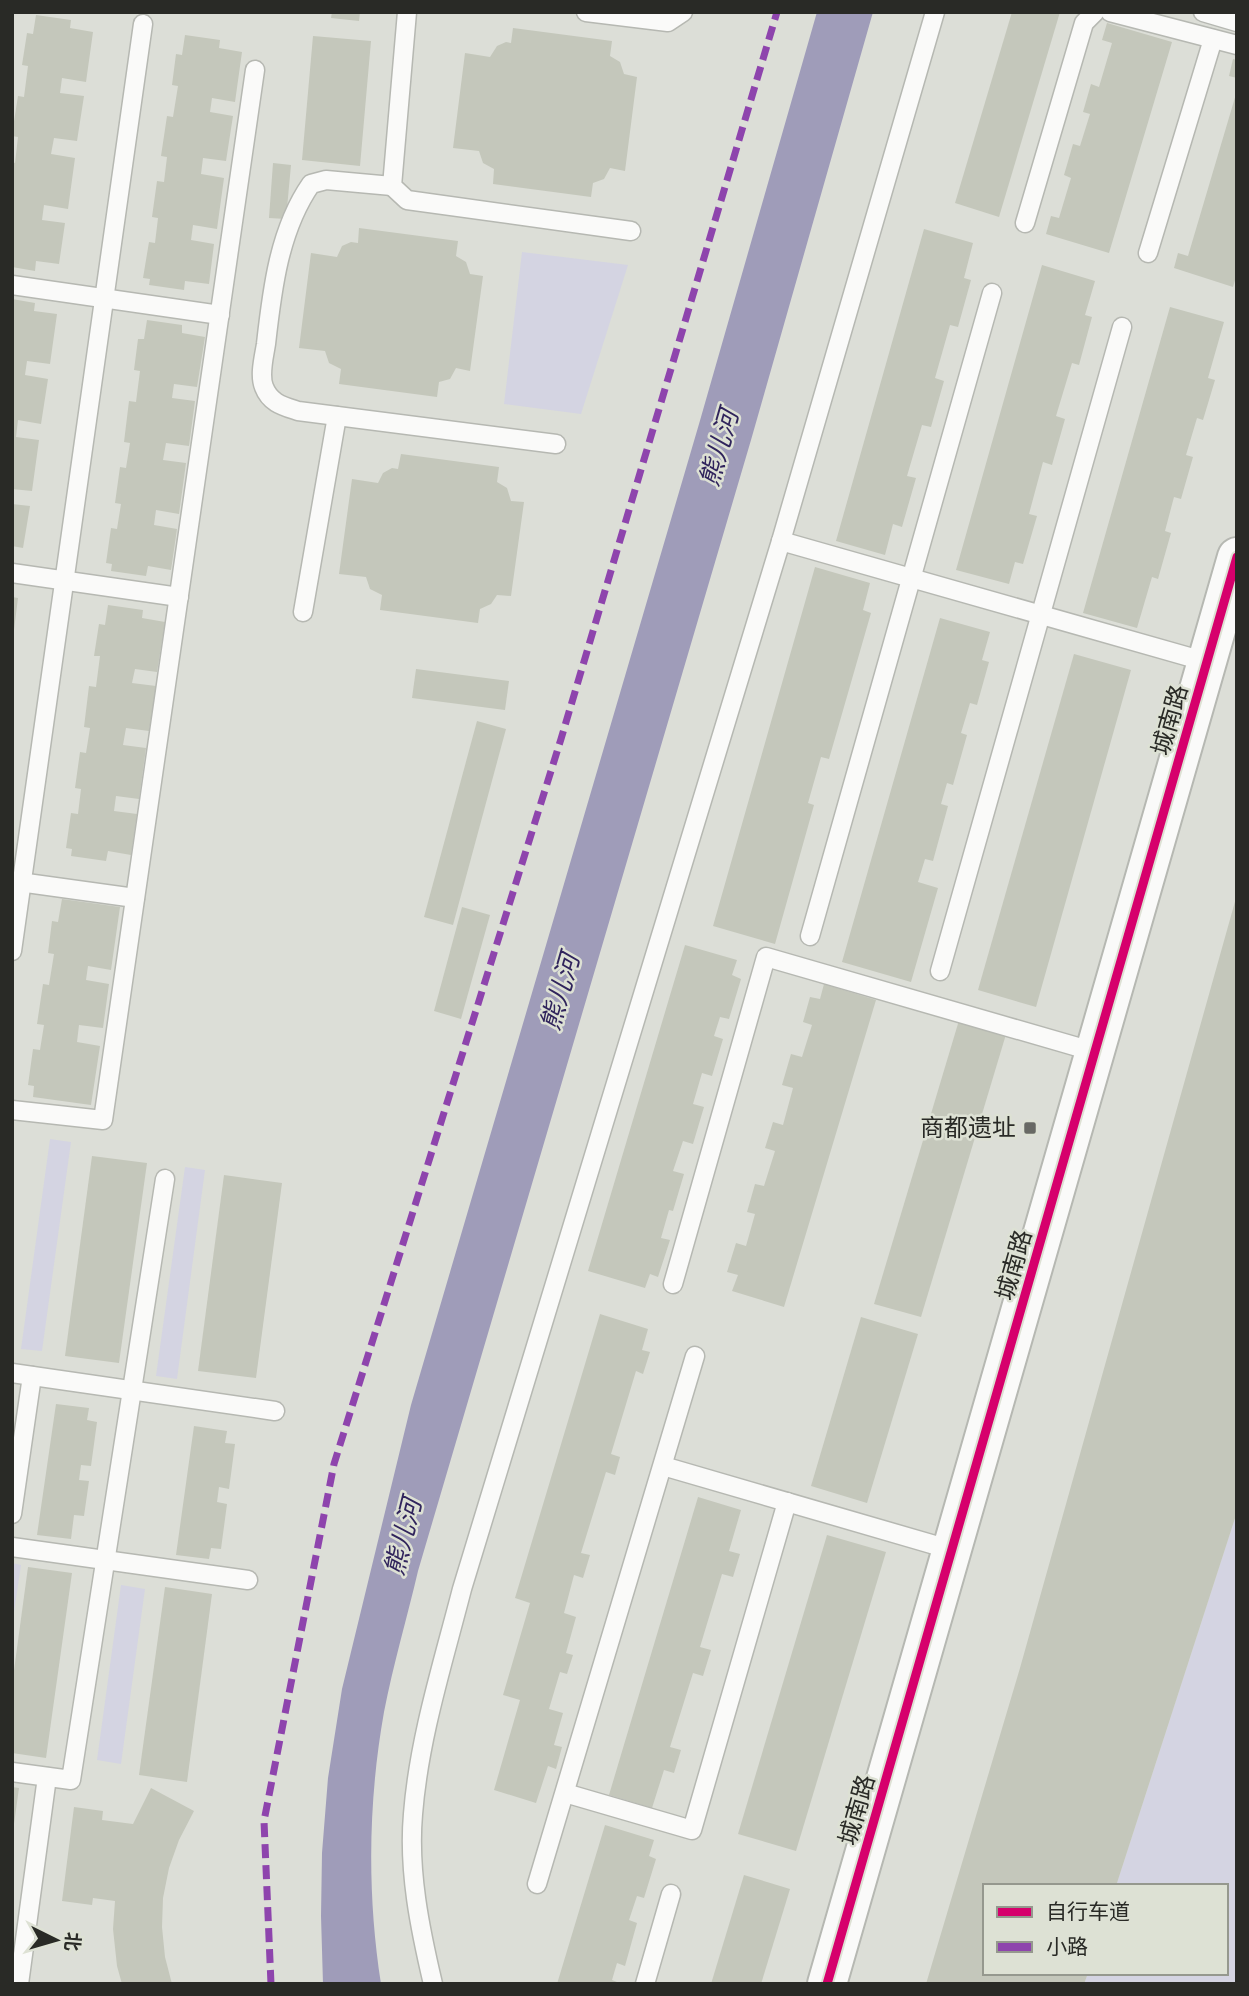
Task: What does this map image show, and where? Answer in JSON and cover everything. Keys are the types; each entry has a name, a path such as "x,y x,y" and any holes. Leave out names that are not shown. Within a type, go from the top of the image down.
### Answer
{"street":[{"name":"城南路","path":"827,1984 1237,557"}],"lane":[{"path":"392,186 407,12"},
{"path":"586,12 668,22 683,12"},
{"path":"433,1984 419,1926 412,1849 412,1814 429,1714 462,1589 781,541 935,12"},
{"path":"1025,223 1084,23 1095,12"},
{"path":"1110,12 1237,45"},
{"path":"1203,12 1237,22"},
{"path":"12,951 17,881 65,580 144,24"},
{"path":"1148,253 1213,39"},
{"path":"12,1110 103,1120 255,70"},
{"path":"556,444 298,411 275,404 264,387 262,371 274,278 299,200 310,184 327,180 392,186 407,200 631,231"},
{"path":"12,285 220,315"},
{"path":"810,936 992,293"},
{"path":"940,971 1122,327"},
{"path":"303,612 337,416"},
{"path":"781,541 1207,662"},
{"path":"12,573 178,597"},
{"path":"17,881 135,898"},
{"path":"673,1284 766,957 1095,1052"},
{"path":"12,1772 71,1780 165,1179"},
{"path":"537,1884 695,1356"},
{"path":"12,1373 275,1411"},
{"path":"12,1514 32,1376"},
{"path":"663,1466 952,1550"},
{"path":"565,1793 692,1830 787,1502"},
{"path":"12,1547 248,1580"},
{"path":"19,1984 47,1777"},
{"path":"645,1984 671,1894"}],"shaded area":[{"path":"522,252 628,265 581,414 504,404"},
{"path":"50,1139 71,1142 42,1351 21,1349"},
{"path":"185,1167 205,1170 177,1379 156,1376"},
{"path":"1237,1512 1237,1984 1084,1984 1087,1975 1228,1975 1228,1884 1117,1884"},
{"path":"12,1563 21,1565 12,1626"},
{"path":"121,1585 145,1589 121,1764 97,1760"}],"water":[{"name":"熊儿河","path":"817,12 873,12 751,440 418,1571 384,1712 375,1780 371,1848 373,1916 381,1984 323,1984 322,1853 328,1778 342,1689 411,1405"}],"building":[{"path":"332,12 360,12 359,21 331,18"},
{"path":"1012,12 1060,12 999,217 955,203"},
{"path":"36,15 71,20 70,28 93,32 86,82 62,78 60,93 84,96 77,141 54,138 51,154 75,158 68,209 44,205 42,220 65,223 59,264 36,261 35,271 12,267 12,162 15,163 18,137 12,134 18,96 24,97 28,66 22,65 27,33 33,34"},
{"path":"1107,23 1172,42 1109,253 1046,234 1051,216 1059,218 1071,178 1064,175 1073,144 1080,146 1090,114 1083,112 1091,84 1099,87 1112,43 1102,40"},
{"path":"513,28 612,41 610,56 620,62 624,74 637,77 625,171 610,168 604,179 593,183 591,197 493,184 494,169 483,163 479,151 453,148 465,53 490,57 497,46 511,43"},
{"path":"185,35 220,40 219,48 242,52 235,102 212,98 210,112 233,116 226,161 203,158 201,174 224,178 217,229 193,225 191,240 214,244 209,284 185,281 184,290 149,285 150,279 143,278 149,242 155,243 158,218 152,217 157,181 164,182 167,157 161,156 167,116 173,117 178,86 172,85 176,54 182,55"},
{"path":"313,36 371,41 360,166 302,160"},
{"path":"1233,59 1237,60 1237,78 1229,76"},
{"path":"1236,94 1237,274 1233,287 1174,268 1178,253 1188,256"},
{"path":"273,163 291,165 286,219 269,218"},
{"path":"359,228 458,241 456,256 466,262 470,274 483,276 470,371 456,368 450,379 439,382 437,397 339,384 341,369 329,363 325,351 299,348 311,253 337,257 342,246 351,242 358,243"},
{"path":"924,229 973,243 964,278 971,280 958,327 950,325 935,378 944,381 931,427 922,425 907,476 916,478 902,527 893,524 885,555 836,541"},
{"path":"1042,265 1095,281 1085,315 1092,317 1079,365 1072,363 1056,416 1065,419 1052,465 1043,462 1029,514 1037,516 1023,564 1015,562 1009,584 956,570"},
{"path":"12,299 35,303 34,311 57,314 50,364 27,361 25,375 48,379 41,424 18,420 16,437 39,440 32,491 12,489"},
{"path":"1170,307 1224,322 1208,378 1215,380 1203,420 1197,418 1186,455 1193,457 1181,499 1174,497 1165,531 1171,533 1158,579 1152,577 1137,628 1083,613"},
{"path":"147,320 182,325 182,333 205,337 197,387 174,384 172,398 195,401 189,446 166,443 163,460 186,463 179,514 156,510 154,525 177,529 171,570 148,566 146,576 111,571 112,564 106,563 111,528 117,529 121,504 115,503 120,467 126,468 130,443 124,442 129,401 136,402 140,371 134,370 138,339 144,339"},
{"path":"401,454 499,467 497,482 507,488 511,501 524,502 511,596 497,595 491,604 480,609 478,623 380,610 382,595 370,589 366,577 339,574 352,479 378,483 383,473 392,468 398,469"},
{"path":"12,504 30,506 23,548 12,546"},
{"path":"815,567 870,583 863,610 871,613 829,759 821,757 808,803 814,805 775,944 713,926"},
{"path":"12,597 18,598 14,630 12,630"},
{"path":"108,605 143,610 142,618 165,622 157,672 135,669 132,683 156,686 149,731 126,728 123,745 146,748 139,799 116,796 114,811 137,814 131,855 108,851 106,861 71,856 72,849 66,848 71,813 78,814 81,789 75,788 80,752 86,753 90,728 84,727 89,686 96,687 100,656 94,656 99,624 105,625"},
{"path":"940,618 990,632 982,660 989,662 977,705 970,703 961,733 967,735 953,785 947,783 941,804 948,806 933,861 925,859 918,882 938,888 911,982 842,962"},
{"path":"1074,654 1131,670 1036,1007 978,990"},
{"path":"416,669 509,681 505,710 412,698"},
{"path":"477,721 506,729 453,925 424,917"},
{"path":"1236,898 1237,1512 1117,1884 983,1884 983,1975 1087,1975 1084,1984 926,1984 1020,1668"},
{"path":"62,899 120,907 111,970 88,966 86,980 109,984 103,1028 79,1025 77,1042 100,1046 91,1105 33,1097 34,1086 28,1085 33,1049 40,1050 44,1025 37,1024 43,984 49,985 54,954 48,953 52,921 58,922"},
{"path":"462,907 490,915 461,1019 434,1011"},
{"path":"685,945 737,960 732,975 741,979 729,1019 720,1017 714,1036 723,1039 712,1076 702,1073 693,1104 704,1107 693,1144 683,1141 673,1171 684,1174 673,1211 669,1210 661,1238 670,1240 658,1277 650,1274 645,1288 588,1271"},
{"path":"824,984 876,1000 784,1307 732,1291 738,1275 727,1272 736,1243 746,1246 755,1214 747,1212 755,1184 764,1186 775,1151 765,1148 773,1122 783,1125 793,1088 782,1085 791,1054 802,1057 812,1025 803,1022 810,997 820,999"},
{"path":"960,1017 1007,1031 921,1317 874,1304"},
{"path":"92,1156 147,1163 119,1363 65,1356"},
{"path":"224,1175 282,1183 256,1378 198,1371"},
{"path":"600,1314 648,1329 642,1350 650,1352 643,1374 636,1371 611,1454 620,1457 615,1475 606,1472 581,1553 590,1555 583,1578 574,1575 564,1613 576,1617 566,1653 573,1655 567,1674 560,1672 549,1709 563,1713 554,1745 562,1747 556,1769 548,1766 536,1803 494,1790 520,1700 503,1695 530,1603 515,1598"},
{"path":"861,1317 918,1334 867,1503 811,1486"},
{"path":"56,1404 89,1408 87,1420 97,1422 91,1466 81,1465 79,1480 89,1481 84,1516 74,1515 71,1539 37,1535"},
{"path":"194,1426 227,1431 225,1443 235,1444 229,1489 219,1487 217,1502 227,1504 221,1549 211,1548 209,1559 176,1555"},
{"path":"698,1497 741,1510 729,1551 740,1554 733,1577 722,1574 700,1647 711,1650 703,1676 693,1673 670,1747 681,1750 674,1773 664,1770 652,1808 609,1795"},
{"path":"827,1535 886,1552 796,1851 738,1834"},
{"path":"28,1567 72,1573 46,1758 12,1753 12,1685"},
{"path":"165,1587 212,1594 187,1782 139,1775"},
{"path":"12,1787 19,1788 14,1824 12,1824"},
{"path":"151,1788 194,1811 169,1868 163,1898 165,1957 172,1984 122,1984 113,1929 115,1901 93,1898 92,1905 62,1901 74,1807 103,1811 102,1820 133,1824"},
{"path":"605,1825 654,1840 649,1856 656,1859 644,1898 637,1896 629,1920 637,1923 625,1966 617,1963 612,1980 622,1984 557,1984"},
{"path":"744,1875 790,1889 761,1984 711,1984"}],"marked path":[{"path":"271,1984 264,1821 334,1464 561,739 777,12"}],"cycle path":[{"path":"827,1984 1237,557"}],"place":[{"name":"商都遗址","path":"1030,1128"}]}
